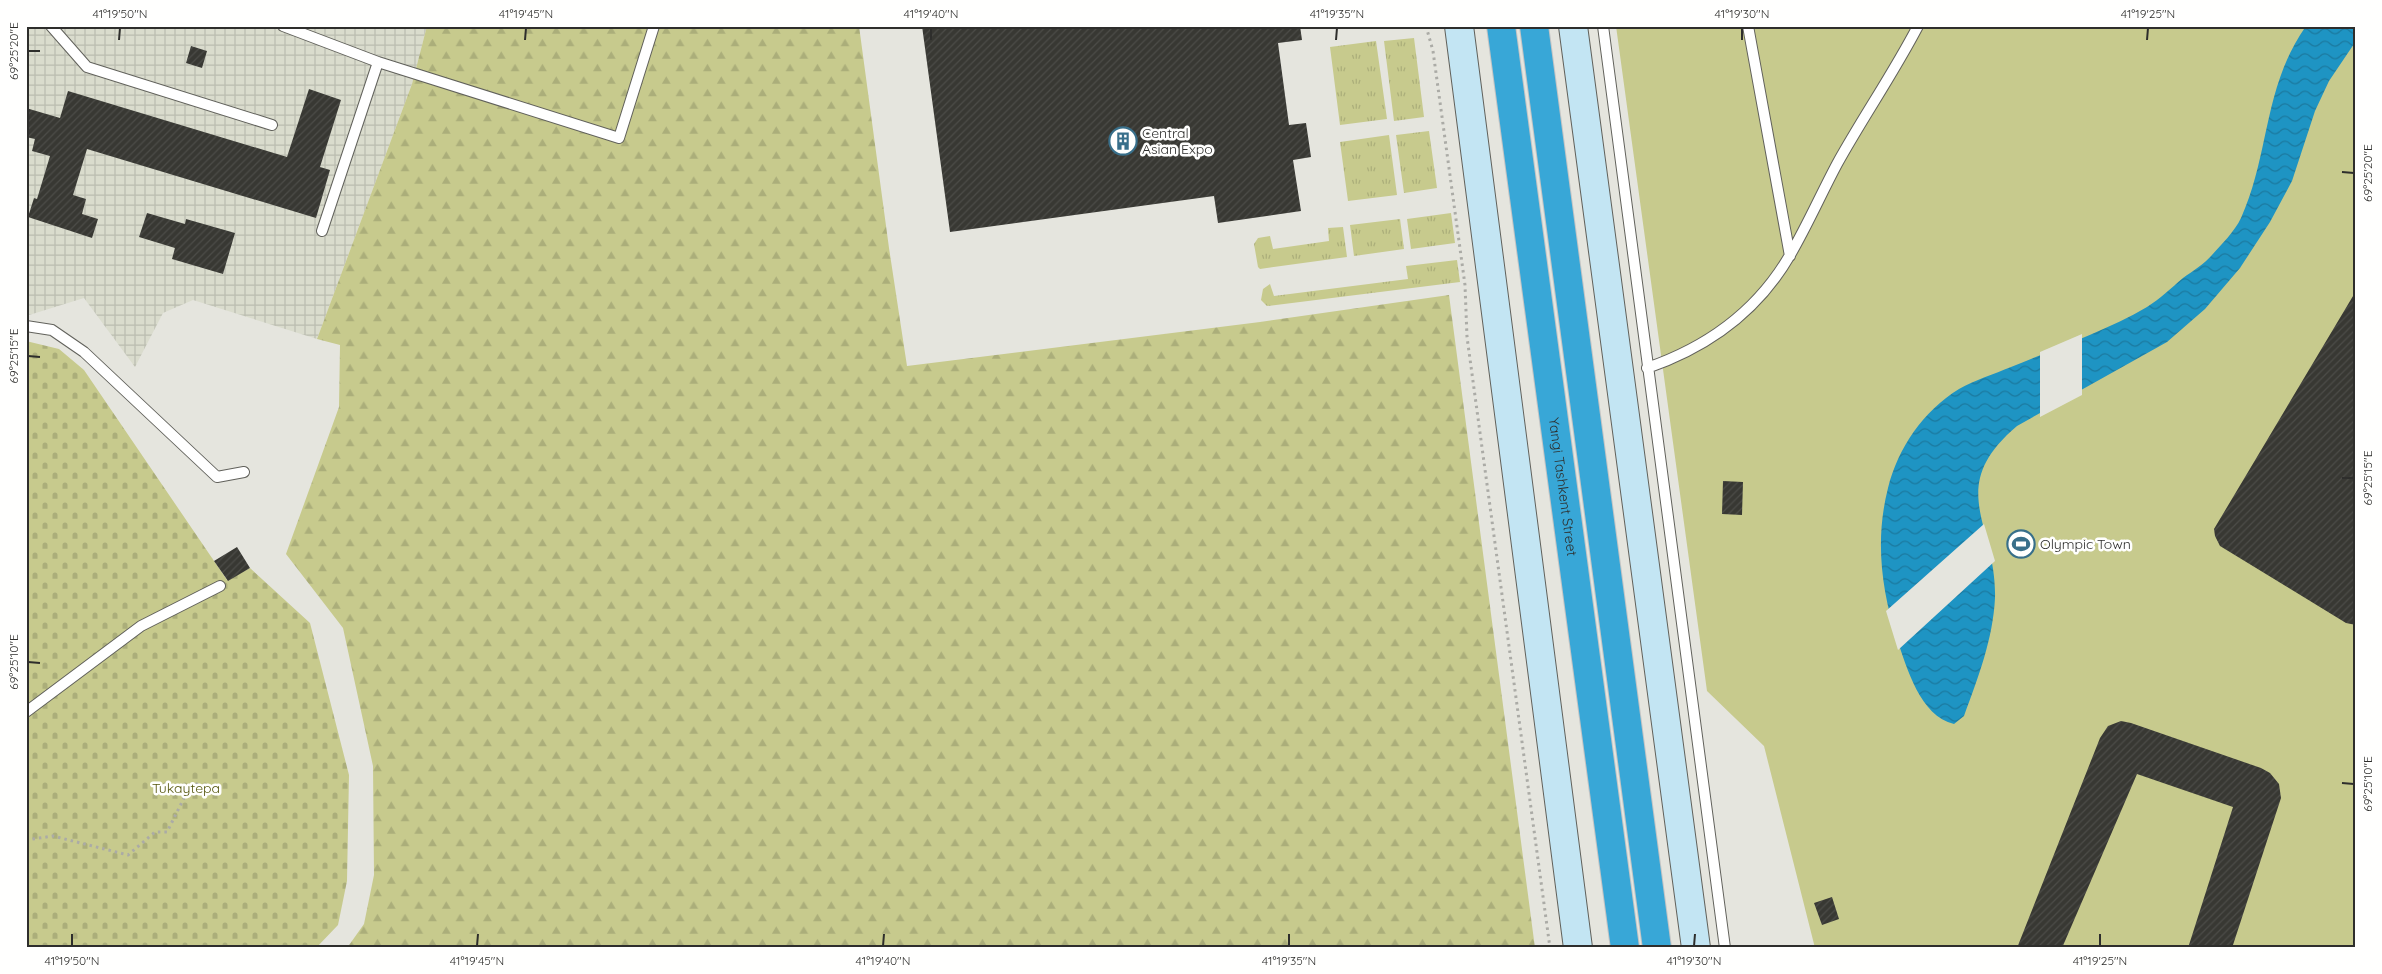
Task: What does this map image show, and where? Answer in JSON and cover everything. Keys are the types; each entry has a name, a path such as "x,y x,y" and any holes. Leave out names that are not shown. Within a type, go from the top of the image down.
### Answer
{"highway":[{"name":"Yangi Tashkent Street","path":"1501,26 1625,948"},
{"path":"1534,26 1657,948"}],"main road":[{"path":"1459,26 1578,948"},
{"path":"1573,26 1696,948"}],"lane":[{"path":"51,26 87,67 272,125"},
{"path":"283,26 378,62 619,138 654,26"},
{"path":"1602,26 1725,948"},
{"path":"1748,26 1790,256"},
{"path":"1647,368 1676,358 1701,346 1737,319 1764,292 1790,256 1838,163 1895,71 1918,26"},
{"path":"322,231 378,62"},
{"path":"26,326 52,330 84,352 217,477 244,472"},
{"path":"26,712 141,626 220,586"}],"path":[{"path":"1426,26 1433,51 1465,285 1467,337 1550,948"},
{"path":"26,840 53,836 128,855 155,832 167,832 184,798 199,782"}],"shaded area":[{"path":"26,26 427,26 412,84 317,339 193,300 163,313 135,367 84,298 26,316"}],"green space":[{"path":"427,26 859,26 907,366 1260,322 1449,295 1535,948 347,948 364,924 374,875 373,766 343,628 286,554 339,407 340,345 317,339 412,84"},
{"name":"Olympic Town","path":"1616,26 2356,26 2356,948 1815,948 1764,746 1707,691"},
{"path":"1414,38 1424,117 1394,121 1384,41"},
{"path":"1376,41 1387,119 1340,125 1330,47"},
{"path":"1429,131 1437,188 1404,193 1396,135"},
{"path":"1389,135 1397,195 1348,201 1340,142"},
{"path":"1451,213 1455,243 1411,249 1407,219"},
{"path":"1400,219 1404,249 1354,256 1350,225"},
{"path":"1343,227 1347,257 1260,269 1258,267 1254,244 1258,238 1270,236 1273,249 1329,241 1328,228"},
{"path":"1457,260 1460,282 1267,306 1261,300 1263,289 1270,284 1274,296 1408,279 1406,266"},
{"name":"Tukaytepa","path":"26,341 59,349 84,370 227,580 250,568 310,623 349,775 347,881 338,925 316,948 26,948"}],"water":[{"path":"2306,26 2356,26 2356,41 2329,81 2315,111 2292,181 2270,222 2240,268 2205,309 2167,342 2017,426 1995,448 1983,469 1978,488 1979,507 1994,572 1994,613 1984,658 1964,716 1954,724 1942,719 1924,701 1910,677 1891,620 1884,583 1881,545 1884,507 1892,473 1905,445 1923,419 1959,389 2131,316 2147,307 2209,258 2232,233 2241,218 2257,170 2274,97 2282,73 2292,49"}],"pier":[{"path":"2082,334 2082,395 2040,417 2040,352"},
{"path":"1984,524 1995,561 1898,650 1886,611"}],"building":[{"name":"Central Asian Expo","path":"922,26 1300,26 1302,40 1278,43 1289,125 1306,123 1311,157 1293,160 1301,211 1218,223 1214,196 950,232"},
{"path":"191,46 207,51 202,68 186,63"},
{"path":"309,89 341,100 320,167 330,170 316,218 87,149 73,195 86,199 82,214 98,219 92,238 28,217 34,198 37,199 50,156 32,151 35,139 26,137 26,108 60,118 68,91 287,157"},
{"path":"147,213 185,224 186,219 235,233 223,274 172,259 175,248 139,237"},
{"path":"2356,291 2356,625 2346,623 2220,546 2214,529"},
{"path":"1723,481 1743,482 1742,515 1722,514"},
{"path":"237,547 250,568 228,581 214,561"},
{"path":"2121,721 2261,768 2270,773 2279,784 2281,798 2232,948 2188,948 2233,807 2137,774 2062,948 2017,948 2100,738 2108,726"},
{"path":"1832,897 1839,919 1822,925 1814,903"}],"place":[{"name":"Central Asian Expo","path":"1123,141"},
{"name":"Olympic Town","path":"2021,544"}]}
